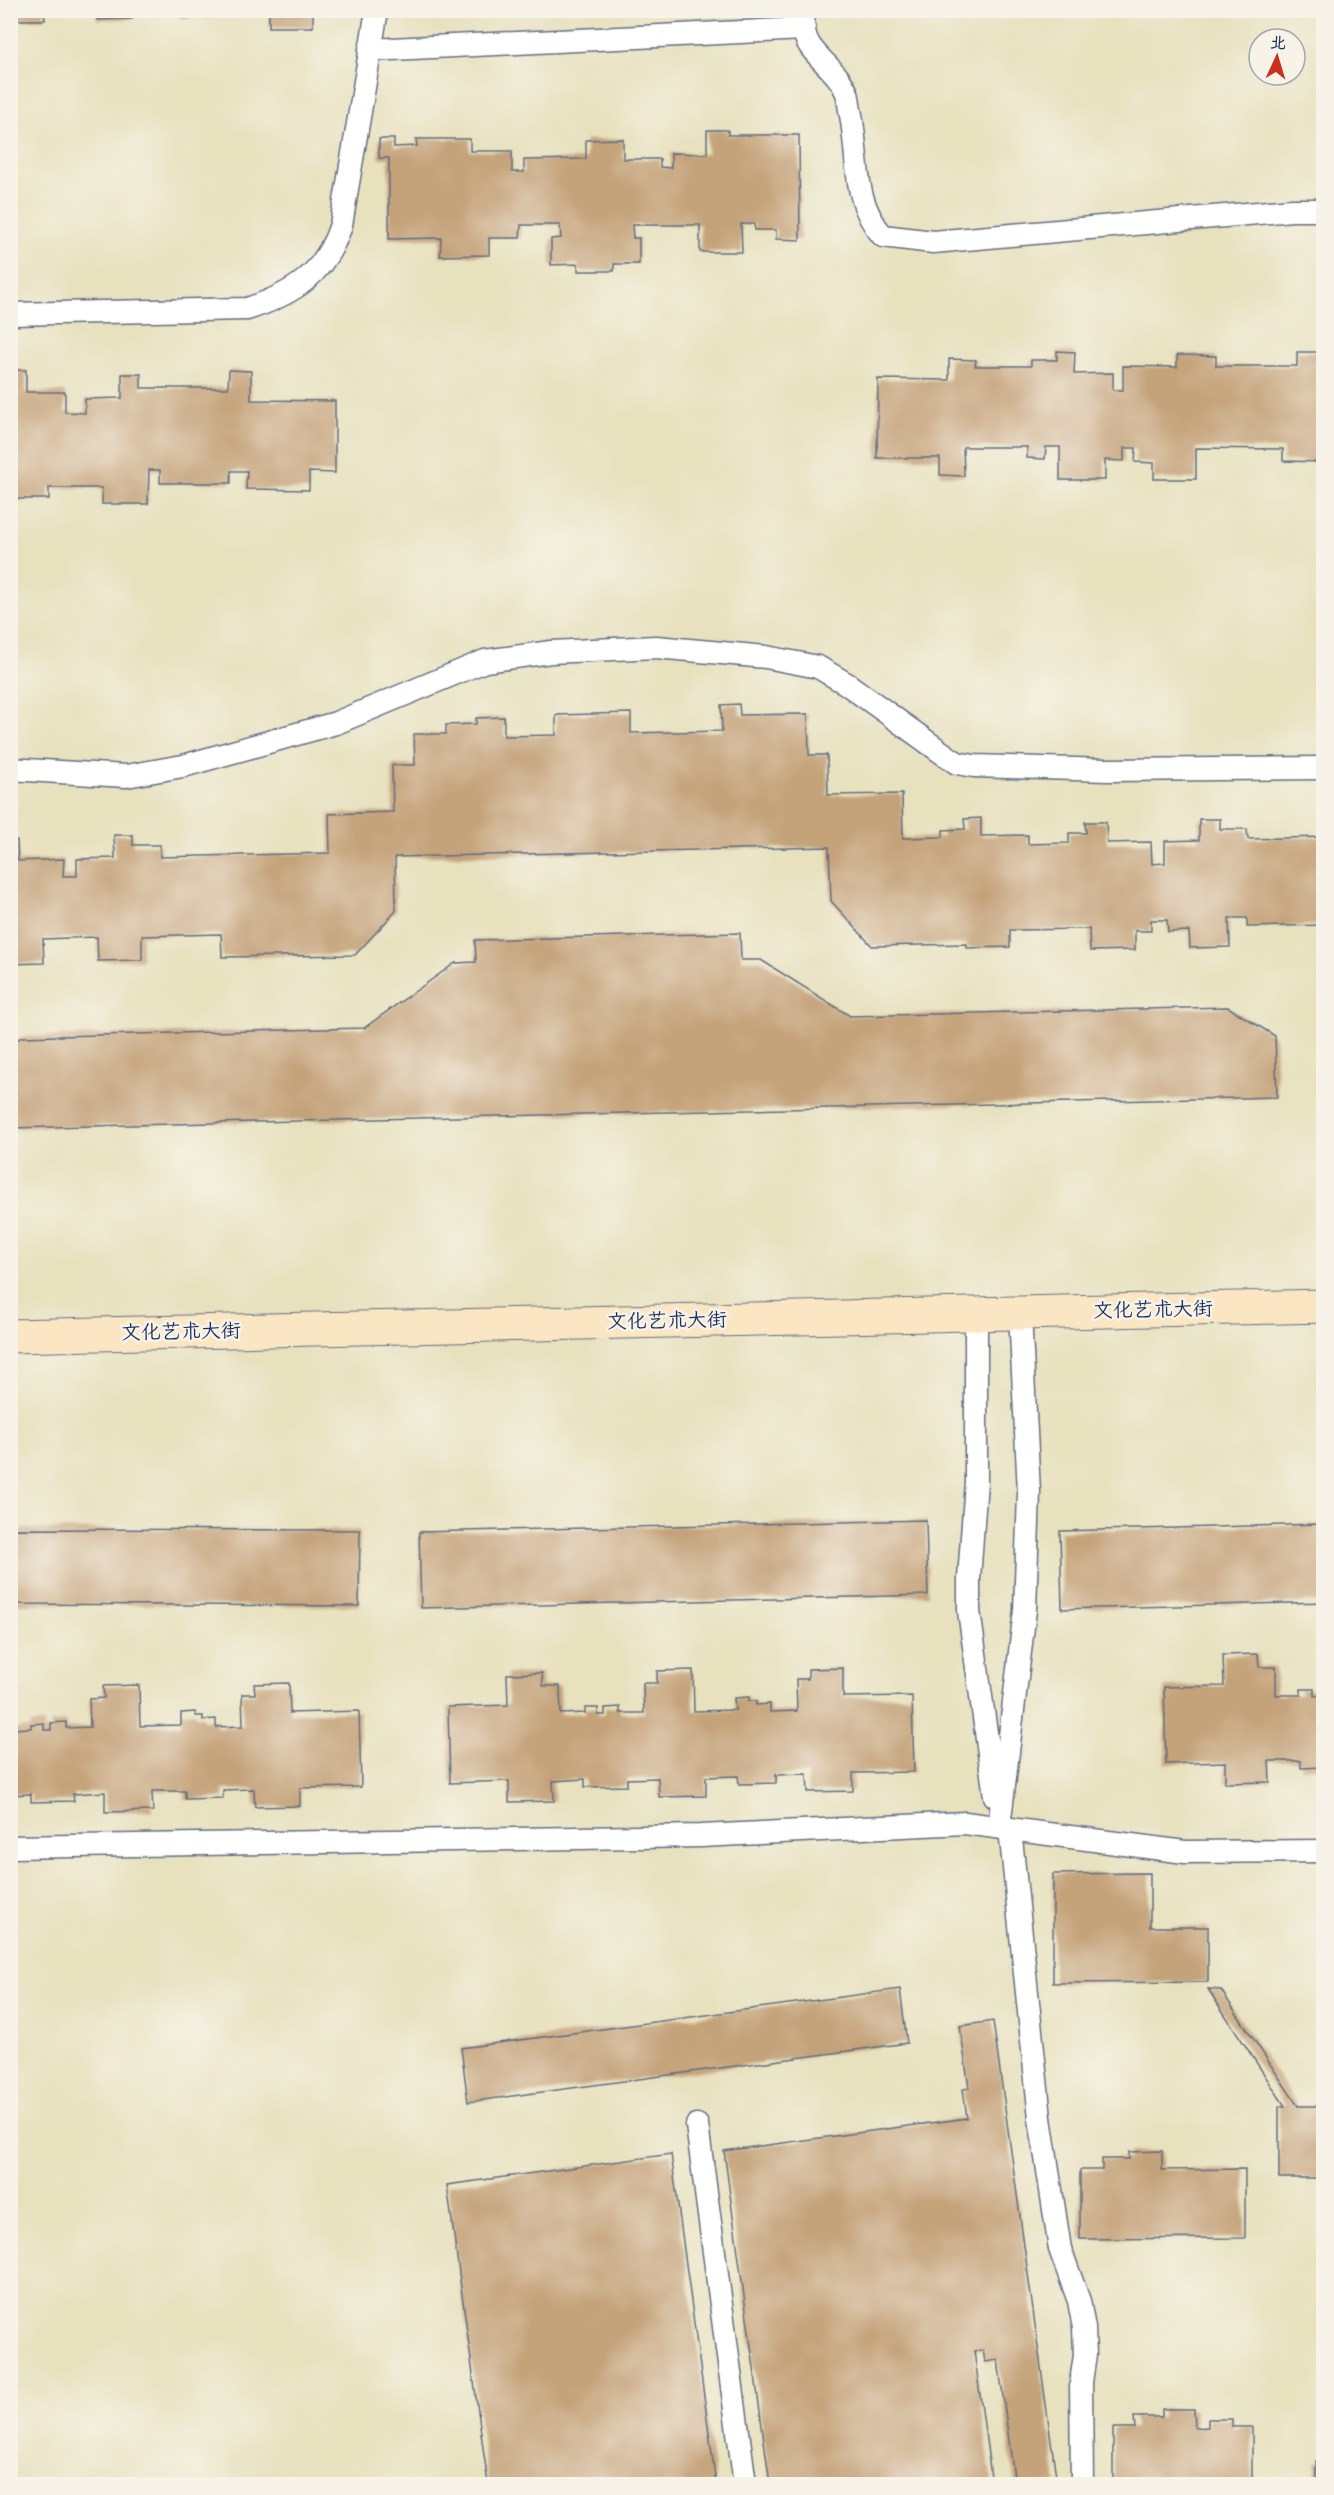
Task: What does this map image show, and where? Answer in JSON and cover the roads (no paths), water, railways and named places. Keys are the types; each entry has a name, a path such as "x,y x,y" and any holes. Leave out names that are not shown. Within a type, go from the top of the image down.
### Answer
{"street":[{"name":"文化艺术大街","path":"10,1336 1323,1306"}],"lane":[{"path":"10,314 247,309 276,300 310,278 335,245 341,225 377,10"},
{"path":"370,50 803,20 810,45 831,67 846,93 856,142 859,192 870,221 883,236 933,242 1292,210 1323,210"},
{"path":"10,769 126,776 183,766 336,723 485,661 551,652 656,647 766,657 818,668 847,684 957,763 974,766 1107,770 1323,768"},
{"path":"1005,1828 1025,1610 1029,1492 1020,1313"},
{"path":"976,1314 976,1481 969,1611 1005,1828 1040,2118 1060,2249 1078,2301 1084,2328 1085,2355 1080,2382 1082,2484"},
{"path":"10,1847 701,1836 965,1823 1185,1852 1323,1851"},
{"path":"697,2125 746,2484"}]}
